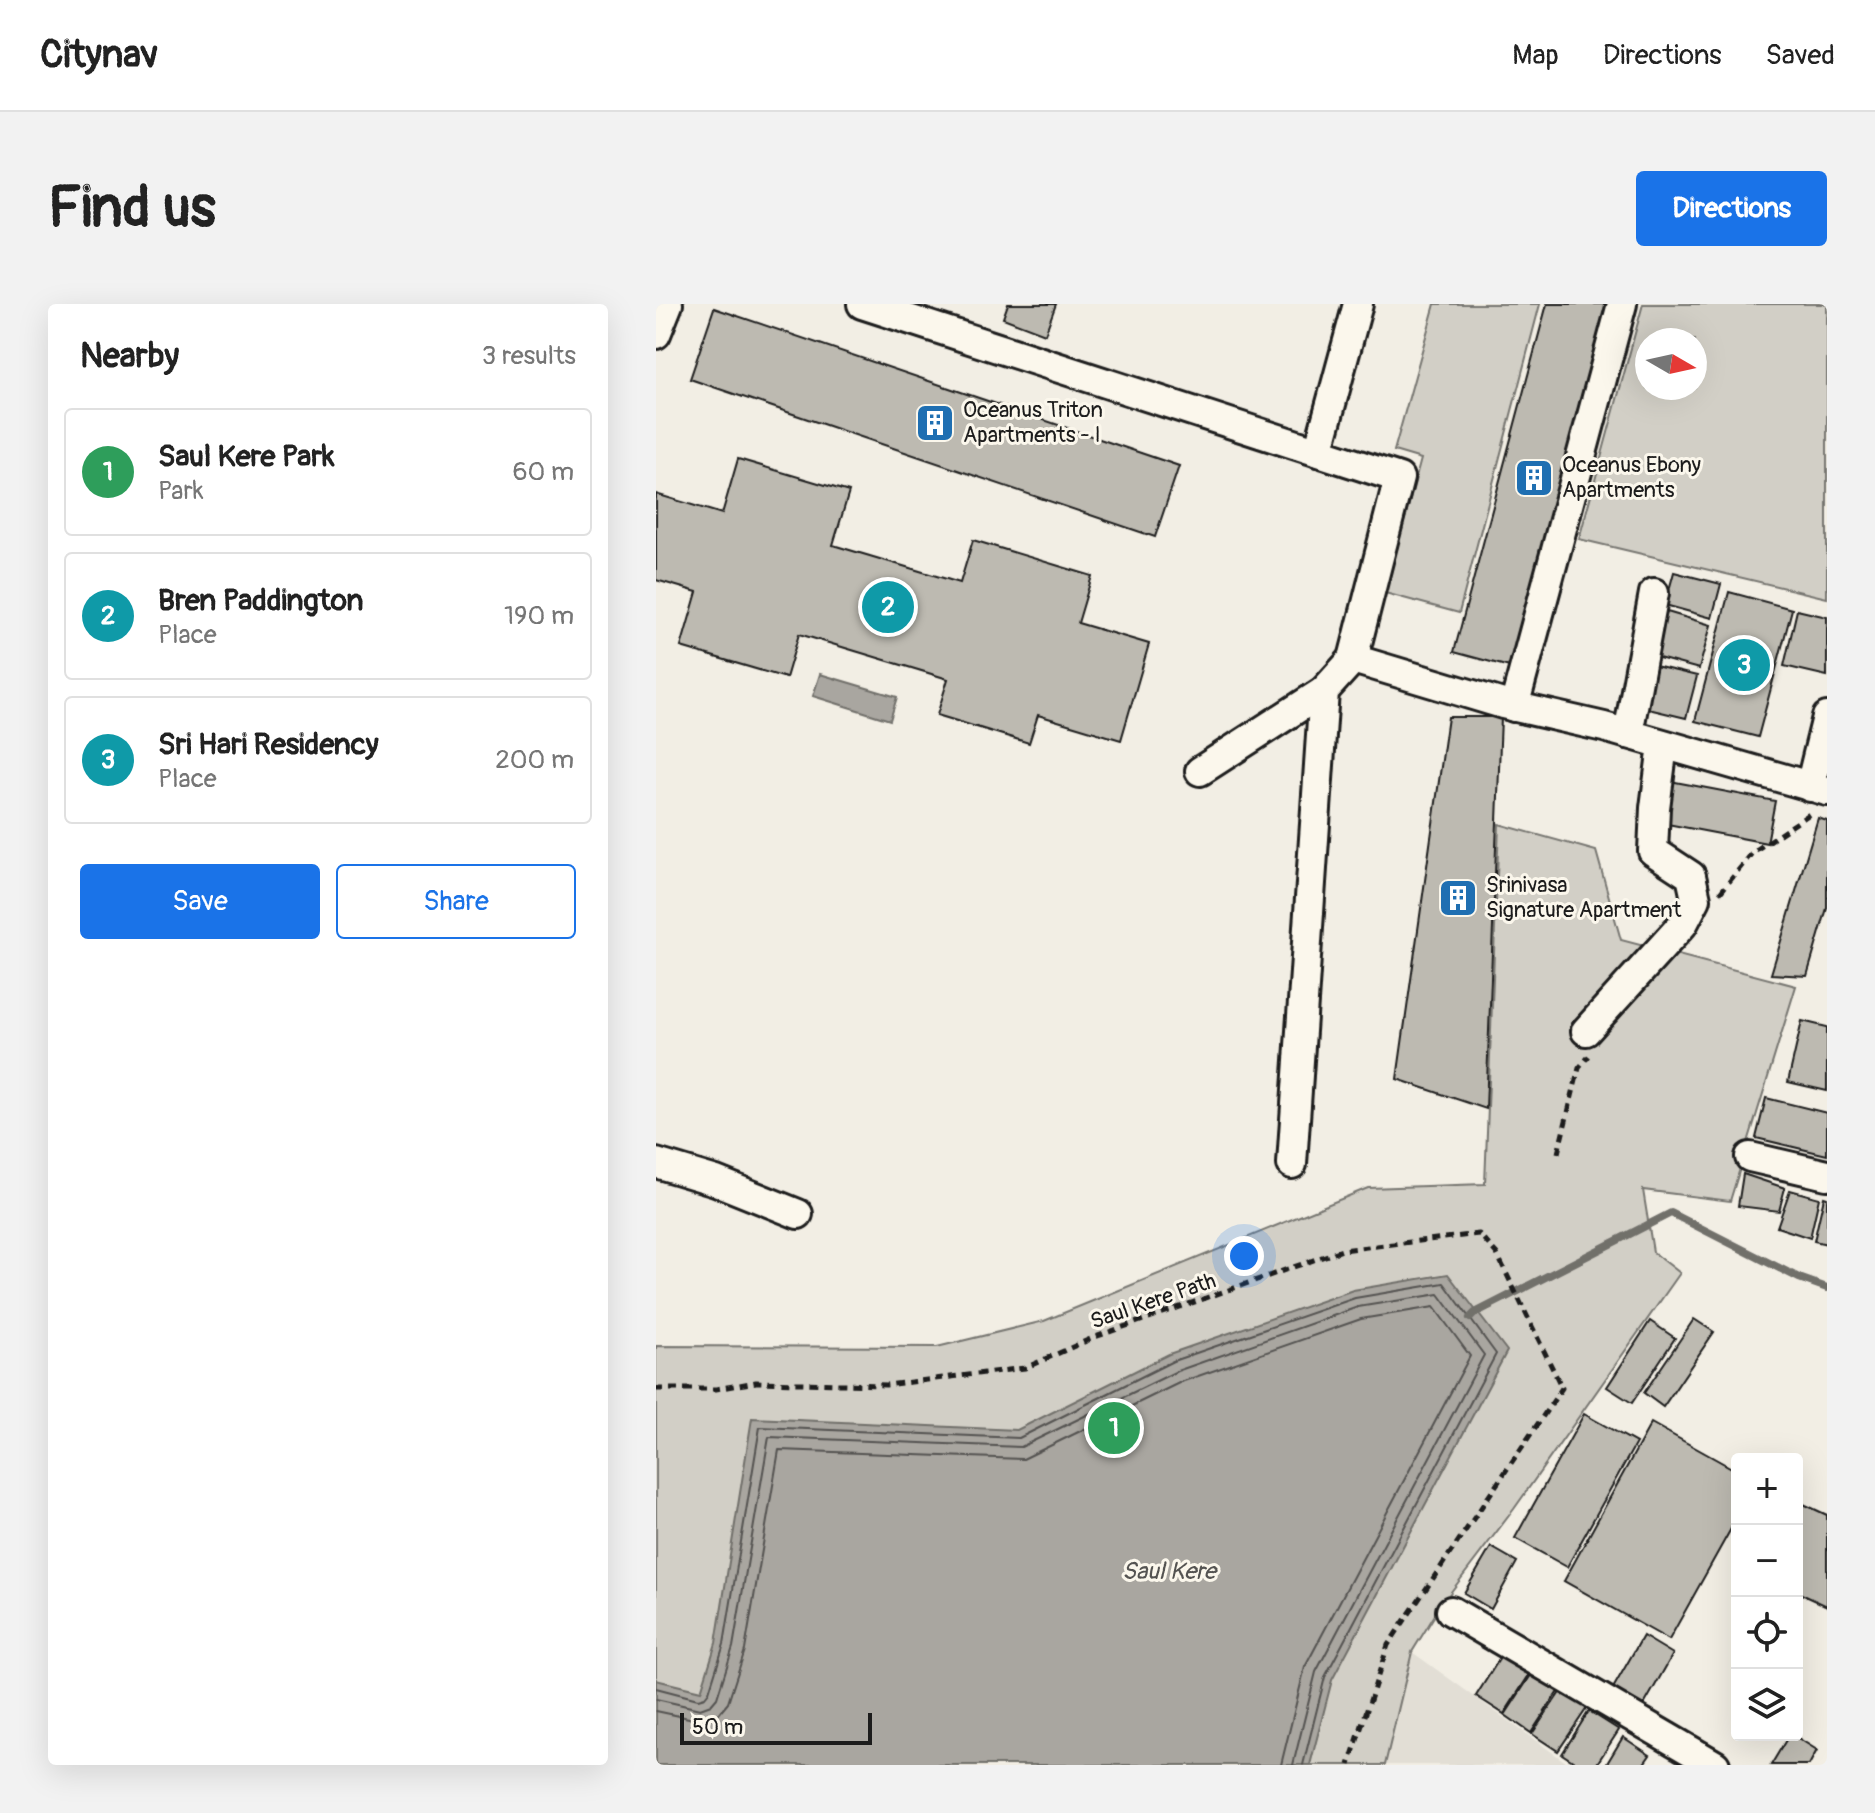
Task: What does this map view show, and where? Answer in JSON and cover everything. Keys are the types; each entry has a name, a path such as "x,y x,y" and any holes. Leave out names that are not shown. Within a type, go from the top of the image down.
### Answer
{"street":[{"path":"656,334 668,304"},
{"path":"862,304 1399,478 1353,659 1324,691 1200,771"},
{"path":"1318,452 1358,304"},
{"path":"1514,707 1622,304"},
{"path":"1628,734 1654,593"},
{"path":"1353,659 1514,707 1628,734 1819,789 1827,717"},
{"path":"1292,1164 1324,691"},
{"path":"1586,1031 1683,924 1696,899 1691,876 1653,851 1663,745"},
{"path":"1750,1157 1827,1175"},
{"path":"656,1163 716,1181 798,1214"},
{"path":"1451,1611 1715,1765"}],"path":[{"name":"Saul Kere Path","path":"656,1389 716,1389 756,1382 886,1385 1025,1368 1095,1337 1342,1250 1479,1234 1497,1254 1562,1388 1388,1645 1349,1765"}],"shaded area":[{"path":"1435,304 1540,304 1459,613 1385,593 1421,459 1394,451"},
{"path":"1643,304 1827,304 1827,598 1579,539 1635,333 1635,400 1707,400 1707,328 1636,328"},
{"path":"1499,824 1596,851 1621,940 1796,986 1730,1201 1643,1190 1653,1252 1680,1273 1514,1509 1441,1605 1412,1652 1385,1765 656,1765 656,1346 937,1347 1044,1321 1368,1188 1485,1184"},
{"path":"1412,1652 1570,1765 1385,1765"}],"water":[{"path":"820,674 897,697 890,720 813,696"},
{"name":"Saul Kere","path":"1448,1274 1507,1351 1332,1680 1310,1765 656,1765 656,1680 701,1691 716,1643 752,1418 1017,1430 1169,1354 1353,1290"}],"building":[{"path":"1008,304 1056,304 1045,334 1003,318"},
{"name":"Oceanus Ebony Apartments","path":"1547,304 1614,304 1517,669 1454,652"},
{"name":"Oceanus Triton Apartments - I","path":"714,308 1179,466 1155,537 690,379"},
{"path":"738,459 849,492 833,545 960,583 973,540 1092,576 1078,623 1149,644 1121,740 1038,715 1029,743 937,715 948,679 799,634 786,678 681,647 697,592 656,580 656,494 722,514"},
{"path":"1674,572 1721,584 1712,618 1665,605"},
{"path":"1729,592 1792,609 1758,737 1695,721"},
{"path":"1797,610 1827,617 1827,676 1784,666"},
{"path":"1667,612 1711,625 1699,669 1655,657"},
{"path":"1651,665 1697,676 1686,718 1640,707"},
{"name":"Srinivasa Signature Apartment","path":"1448,717 1501,717 1486,1109 1397,1079"},
{"path":"1670,781 1775,801 1767,843 1662,823"},
{"path":"1818,818 1827,821 1827,908 1807,976 1771,974"},
{"path":"1802,1021 1827,1027 1827,1091 1788,1082"},
{"path":"1766,1098 1827,1113 1827,1155 1756,1138"},
{"path":"1743,1174 1785,1188 1779,1211 1738,1206"},
{"path":"1790,1190 1819,1198 1810,1238 1777,1227"},
{"path":"1824,1197 1827,1198 1827,1244 1814,1241"},
{"path":"1694,1319 1714,1332 1663,1407 1644,1393"},
{"path":"1650,1321 1675,1338 1632,1403 1607,1387"},
{"path":"1584,1414 1636,1443 1567,1567 1515,1538"},
{"path":"1651,1423 1731,1468 1731,1529 1669,1640 1564,1581"},
{"path":"1803,1504 1827,1515 1827,1606 1803,1595"},
{"path":"1491,1547 1517,1562 1491,1609 1464,1593"},
{"path":"1643,1636 1673,1654 1643,1707 1612,1690"},
{"path":"1503,1653 1531,1672 1504,1714 1476,1696"},
{"path":"1533,1672 1559,1690 1531,1733 1505,1715"},
{"path":"1561,1691 1587,1708 1558,1751 1532,1734"},
{"path":"1589,1711 1619,1730 1596,1765 1579,1765 1562,1754"},
{"path":"1623,1737 1650,1755 1643,1765 1606,1765"},
{"path":"1785,1741 1803,1741 1817,1750 1809,1765 1771,1765"}],"waterway":[{"path":"1470,1318 1671,1213 1799,1278 1827,1288"}],"place":[{"name":"Oceanus Triton Apartments - I","path":"935,423"},
{"name":"Oceanus Ebony Apartments","path":"1534,478"},
{"name":"Bren Paddington","path":"888,607"},
{"name":"Sri Hari Residency","path":"1744,665"},
{"name":"Srinivasa Signature Apartment","path":"1458,898"},
{"name":"Saul Kere Park","path":"1114,1428"}]}
